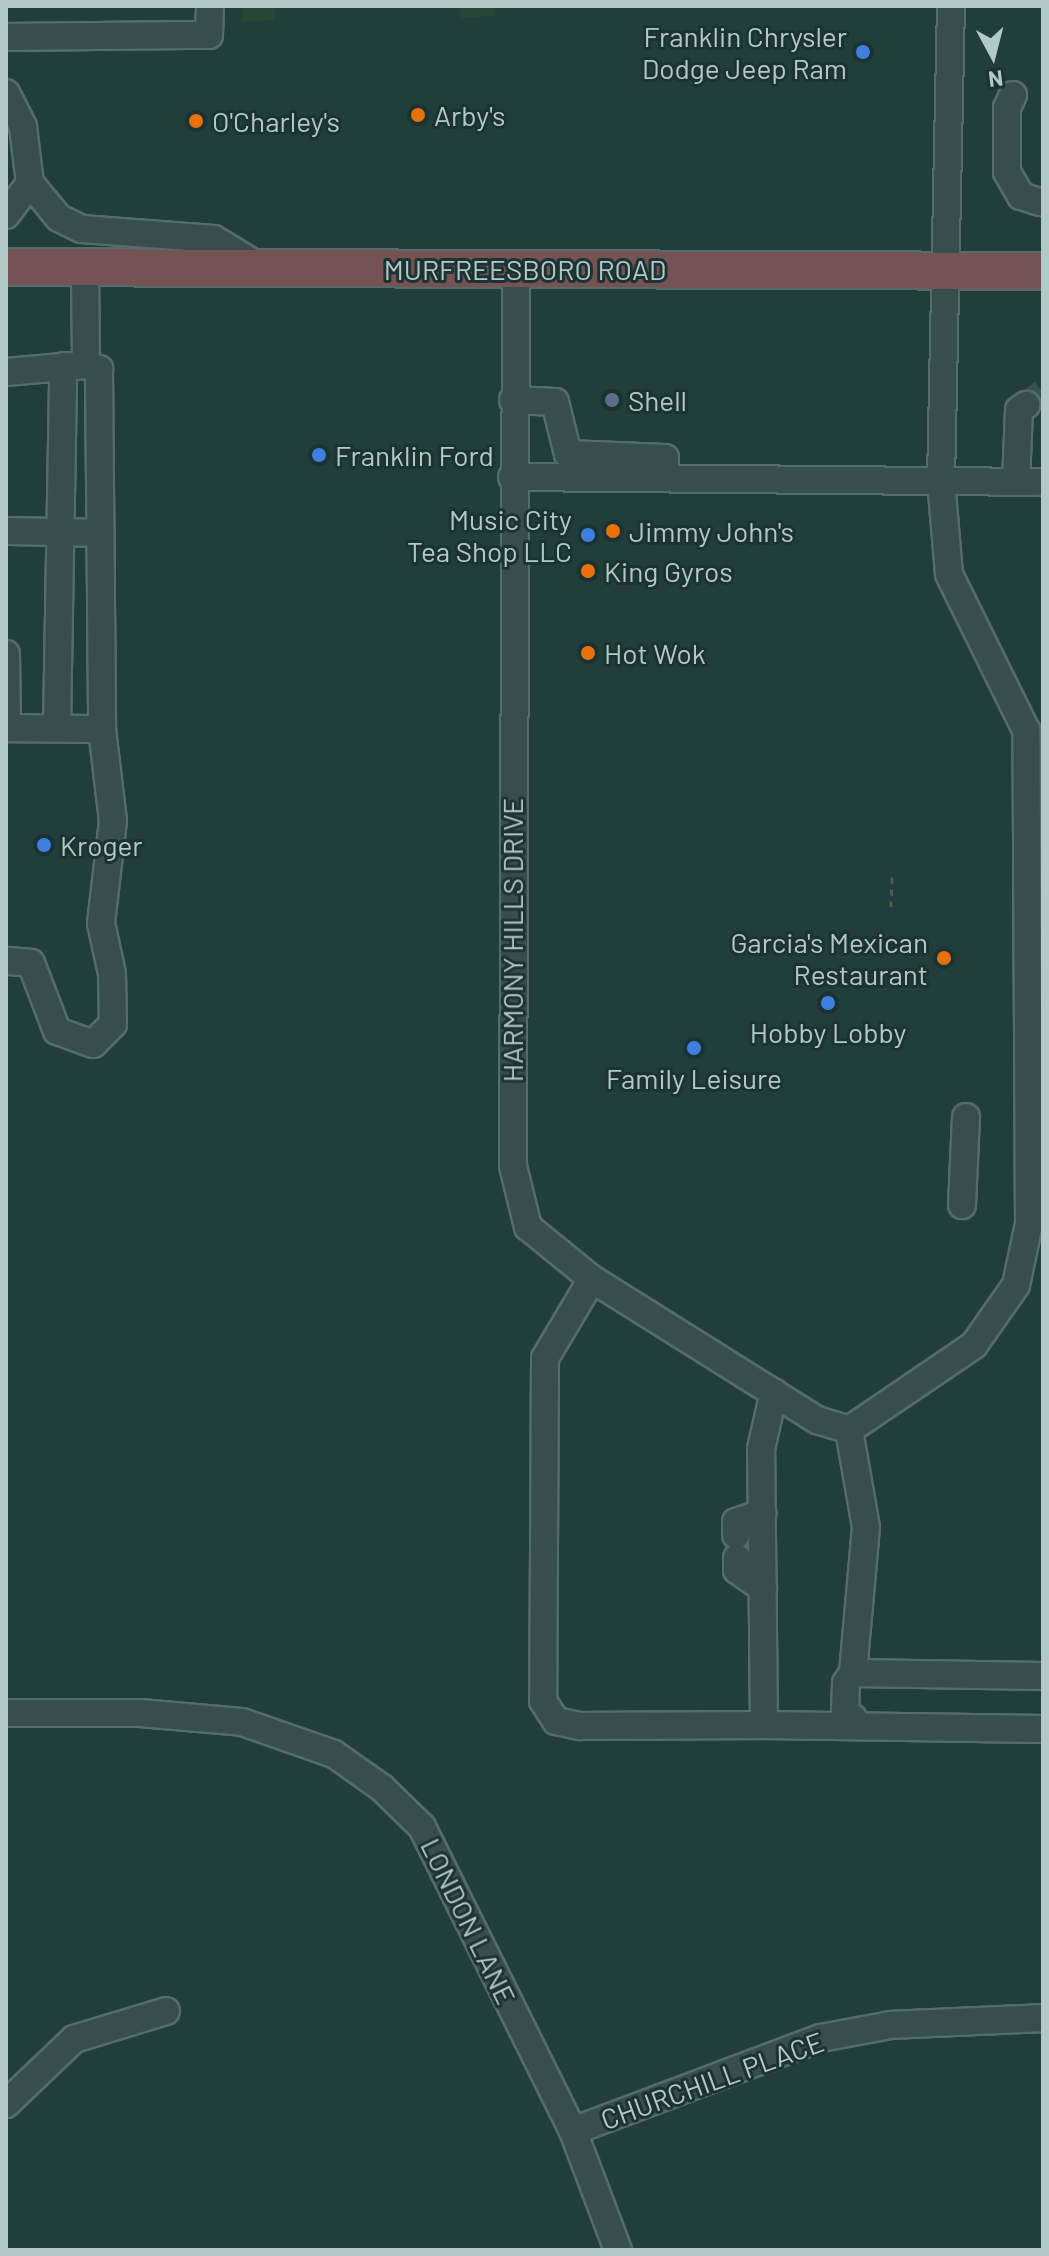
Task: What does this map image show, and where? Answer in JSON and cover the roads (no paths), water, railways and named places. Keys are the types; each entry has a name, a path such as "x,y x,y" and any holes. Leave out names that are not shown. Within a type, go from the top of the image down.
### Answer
{"highway":[{"name":"MURFREESBORO ROAD","path":"6,267 1043,271"}],"street":[{"path":"6,37 209,35 210,6"},
{"path":"852,1722 858,1714 859,1684 853,1677 866,1527 849,1430 974,1345 1016,1285 1036,1223 1026,730 949,574 941,481 949,271 951,6"},
{"path":"6,93 23,127 30,183 45,207 82,229 214,239 261,268"},
{"path":"1013,95 1007,108 1007,172 1021,196 1040,202"},
{"path":"6,215 30,183"},
{"path":"57,727 62,532 85,268"},
{"name":"HARMONY HILLS DRIVE","path":"516,269 512,477 513,1166 528,1227 592,1279 817,1420 849,1430"},
{"path":"6,372 75,366 99,369 102,729 113,821 101,923 112,974 113,1024 93,1044 57,1031 31,963 6,961"},
{"path":"513,400 555,402 567,465"},
{"path":"1016,482 1019,410 1026,405"},
{"path":"512,477 567,465 665,478 1043,482"},
{"path":"6,531 100,533"},
{"path":"6,654 7,728 102,729"},
{"path":"962,1205 966,1117"},
{"path":"592,1279 545,1358 543,1701 556,1721 580,1726 852,1722 1043,1729"},
{"path":"764,1725 761,1449 774,1392"},
{"path":"762,1513 736,1522 736,1546 737,1570 763,1588"},
{"path":"853,1677 1043,1676"},
{"name":"LONDON LANE","path":"6,1713 140,1713 242,1722 334,1754 382,1788 422,1827 573,2131 618,2250"},
{"path":"6,2104 74,2039 166,2011"},
{"name":"CHURCHILL PLACE","path":"573,2131 748,2061 821,2038 891,2025 1043,2018"}],"tunnel":[{"path":"1026,405 1043,392"}],"place":[{"name":"Franklin Chrysler Dodge Jeep Ram","path":"863,52"},
{"name":"Arby's","path":"418,115"},
{"name":"O'Charley's","path":"196,121"},
{"name":"Shell","path":"612,400"},
{"name":"Franklin Ford","path":"319,455"},
{"name":"Jimmy John's","path":"613,531"},
{"name":"Music City Tea Shop LLC","path":"588,535"},
{"name":"King Gyros","path":"588,571"},
{"name":"Hot Wok","path":"588,653"},
{"name":"Kroger","path":"44,845"},
{"name":"Garcia's Mexican Restaurant","path":"944,958"},
{"name":"Hobby Lobby","path":"828,1003"},
{"name":"Family Leisure","path":"694,1048"}]}
